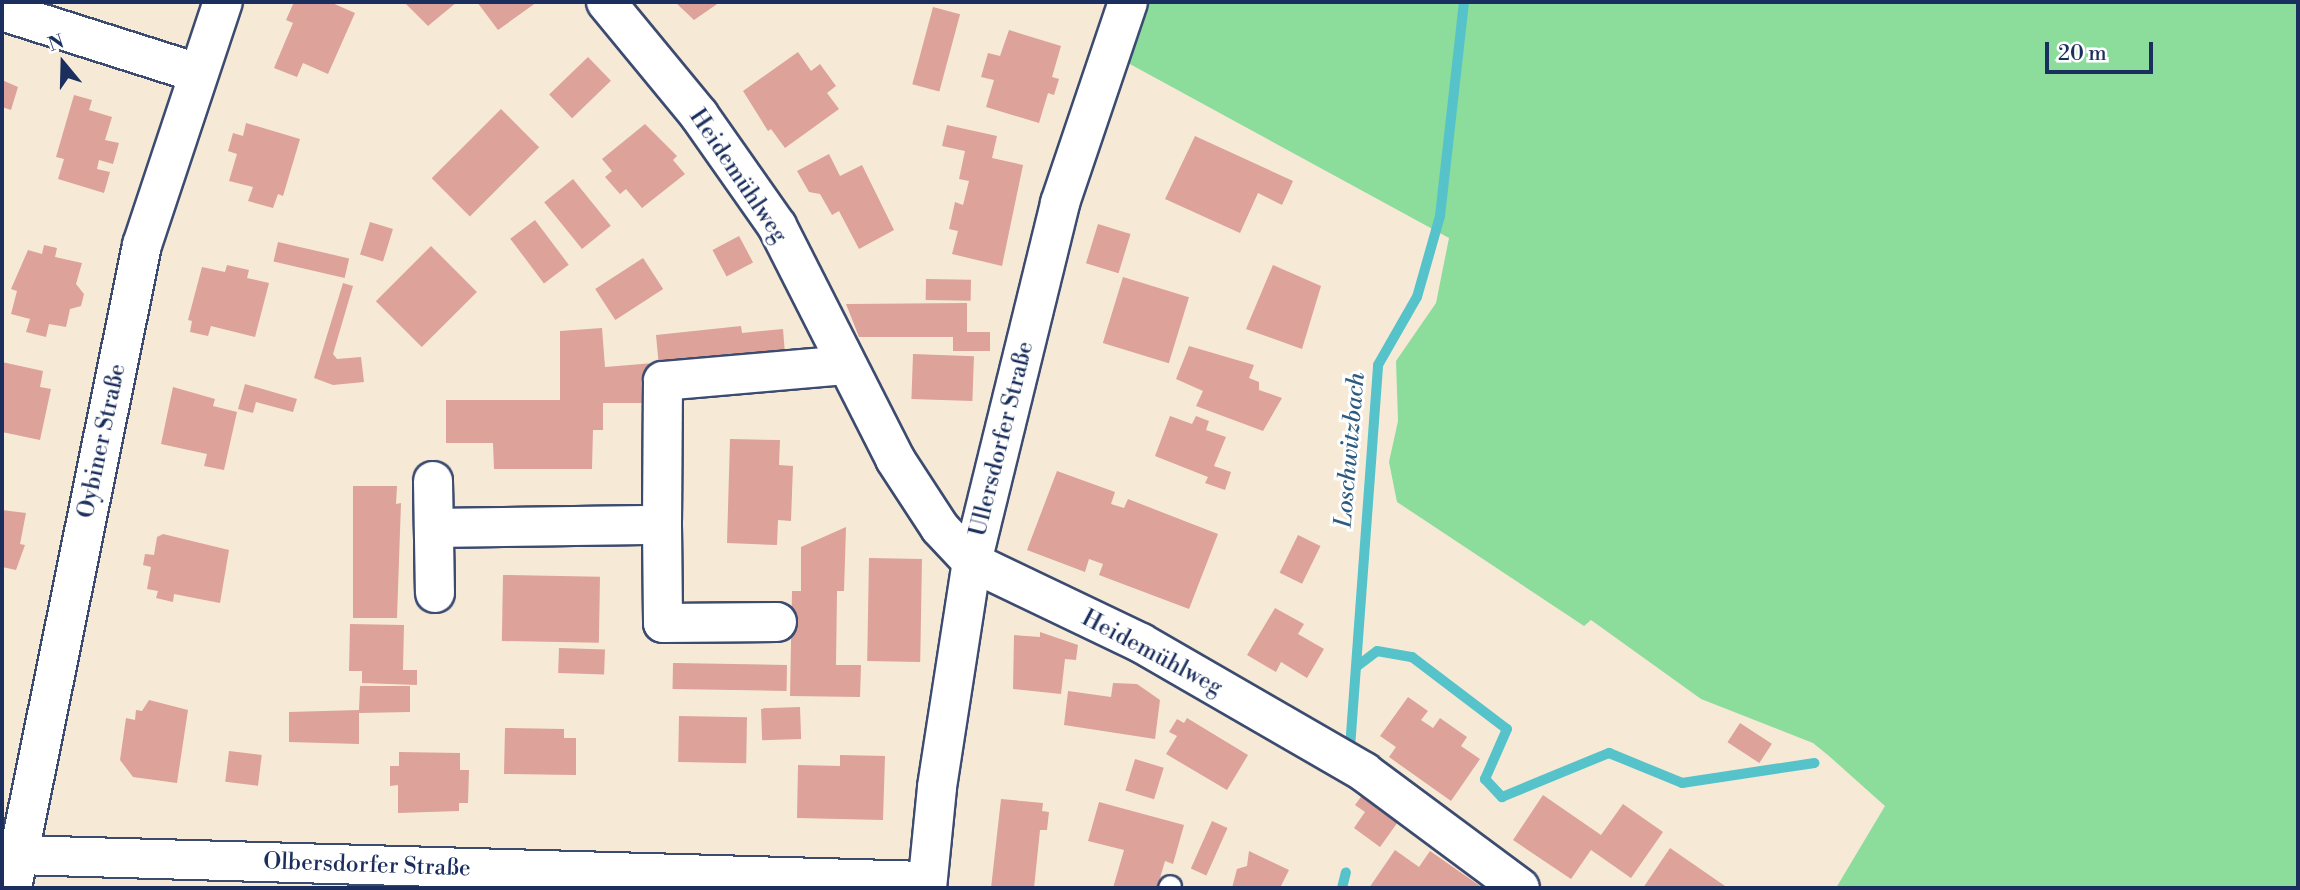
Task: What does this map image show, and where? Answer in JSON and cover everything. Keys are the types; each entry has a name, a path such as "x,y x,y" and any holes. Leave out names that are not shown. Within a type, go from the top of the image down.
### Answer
{"street":[{"name":"Oybiner Straße","path":"15,872 142,245 197,72 223,2"},
{"name":"Heidemühlweg","path":"606,2 699,115 776,226 903,470 940,528 972,562 1141,643 1364,772 1520,888"},
{"name":"Ullersdorfer Straße","path":"927,885 972,562 1060,203 1128,2"},
{"path":"2,11 197,72"},
{"path":"777,622 663,624 663,381 846,365"},
{"path":"433,481 435,593"},
{"path":"434,528 662,525"},
{"name":"Olbersdorfer Straße","path":"15,872 927,885"}],"green space":[{"path":"1149,2 2298,2 2298,888 1836,888 1885,806 1829,756 1813,743 1701,699 1591,620 1584,626 1397,502 1389,462 1398,421 1396,361 1436,303 1449,238 1128,63"}],"building":[{"path":"294,2 330,2 355,13 328,74 303,63 297,77 274,68 293,23 286,20"},
{"path":"404,2 457,2 428,26"},
{"path":"477,2 537,2 498,30"},
{"path":"675,2 720,2 694,20"},
{"path":"933,7 960,14 939,92 912,84"},
{"path":"1009,30 1061,46 1052,77 1059,79 1054,95 1048,93 1039,123 986,107 994,80 981,77 988,53 1000,56"},
{"path":"798,52 811,71 820,64 836,86 827,93 839,109 785,148 771,129 768,131 743,91"},
{"path":"588,57 611,81 572,118 549,95"},
{"path":"2,80 18,87 11,110 2,107"},
{"path":"74,95 92,100 89,110 112,117 105,140 119,143 113,164 99,160 97,169 110,172 104,193 58,179 64,159 56,157"},
{"path":"501,109 539,147 470,216 432,178"},
{"path":"246,123 300,139 283,196 278,194 273,208 248,201 253,187 229,181 237,154 228,151 233,133 243,136"},
{"path":"645,124 677,156 673,160 685,174 642,208 626,189 620,194 605,177 612,171 602,159"},
{"path":"947,125 997,136 992,158 1023,165 1002,266 952,254 958,231 949,229 955,202 963,205 969,181 959,179 965,151 942,146"},
{"path":"1195,136 1293,181 1282,205 1258,193 1240,233 1165,199"},
{"path":"829,154 840,176 862,165 894,230 859,249 839,211 832,215 820,194 809,192 797,171"},
{"path":"573,179 611,226 582,249 544,202"},
{"path":"535,220 569,265 544,283 510,239"},
{"path":"370,222 393,229 383,262 360,255"},
{"path":"1098,224 1131,234 1119,273 1086,263"},
{"path":"739,236 753,262 727,277 713,250"},
{"path":"278,242 349,258 345,278 274,261"},
{"path":"44,245 57,248 55,257 82,263 76,284 84,294 81,306 70,309 66,327 49,324 46,337 26,332 30,319 11,314 17,291 11,289 28,250 42,254"},
{"path":"431,246 477,292 422,347 376,301"},
{"path":"643,258 663,289 615,320 595,289"},
{"path":"227,265 249,270 247,278 269,283 255,337 211,326 208,336 190,332 192,321 188,320 202,267 225,272"},
{"path":"1273,265 1321,286 1302,349 1246,329"},
{"path":"1123,277 1189,297 1169,363 1103,343"},
{"path":"926,279 971,280 971,301 926,300"},
{"path":"343,283 353,286 333,354 337,359 361,357 364,382 333,385 314,378"},
{"path":"967,303 967,332 990,332 990,351 953,351 953,337 859,337 846,304"},
{"path":"741,326 742,333 783,329 785,354 659,367 656,335"},
{"path":"602,328 605,367 654,363 655,403 603,403 603,430 593,430 592,469 494,469 493,443 446,443 446,400 560,400 560,331"},
{"path":"1189,346 1254,365 1249,378 1259,382 1259,390 1282,398 1263,431 1196,406 1203,391 1176,379"},
{"path":"913,354 974,356 972,401 911,399"},
{"path":"2,362 43,371 40,387 51,389 40,440 2,432"},
{"path":"245,384 297,399 293,412 256,402 253,413 238,409"},
{"path":"173,387 215,399 213,406 237,412 224,470 204,466 207,454 161,444"},
{"path":"1170,416 1192,424 1196,416 1209,421 1206,430 1226,437 1214,466 1231,472 1225,490 1205,483 1208,477 1155,456"},
{"path":"730,439 780,440 779,465 793,466 791,521 778,520 777,545 727,543"},
{"path":"1057,471 1115,492 1111,504 1124,508 1128,499 1218,534 1189,609 1099,575 1103,564 1089,559 1085,572 1027,550"},
{"path":"353,486 397,486 396,504 401,503 397,618 353,618"},
{"path":"2,510 26,513 20,544 25,545 16,570 2,567"},
{"path":"846,527 844,591 837,591 836,665 861,665 860,697 790,696 792,591 801,591 801,547"},
{"path":"163,534 229,550 220,603 174,594 173,602 156,598 158,591 147,589 151,567 143,565 145,554 154,555 157,537"},
{"path":"1298,535 1320,546 1302,584 1280,573"},
{"path":"869,558 922,559 920,662 867,661"},
{"path":"503,575 600,577 599,643 502,641"},
{"path":"1275,608 1304,624 1298,634 1324,649 1307,678 1281,662 1276,672 1247,655"},
{"path":"350,624 404,625 403,670 417,670 417,685 362,683 362,671 349,671"},
{"path":"1040,632 1078,645 1076,660 1065,659 1061,694 1013,689 1014,635 1040,637"},
{"path":"559,648 605,650 604,675 558,673"},
{"path":"673,663 787,665 787,691 673,689"},
{"path":"1113,683 1137,684 1160,700 1155,739 1064,725 1068,691 1111,697"},
{"path":"360,686 410,686 410,712 359,713 359,744 289,742 289,712 359,710"},
{"path":"1408,697 1428,711 1421,720 1433,728 1440,718 1467,737 1461,746 1480,759 1451,801 1389,757 1396,747 1380,736"},
{"path":"149,700 188,710 177,783 133,777 120,760 126,718 135,720 136,710 142,711"},
{"path":"800,707 801,739 762,740 761,708"},
{"path":"679,716 747,717 746,763 678,762"},
{"path":"1187,718 1248,755 1227,790 1166,754 1177,736 1169,732 1177,719 1184,723"},
{"path":"1740,723 1772,744 1759,763 1727,742"},
{"path":"505,728 564,729 564,738 576,738 576,775 504,774"},
{"path":"229,751 262,755 258,786 225,782"},
{"path":"399,752 460,753 460,770 469,770 468,803 459,803 459,811 398,813 398,785 390,786 390,766 399,766"},
{"path":"840,755 885,756 883,820 797,818 798,765 840,766"},
{"path":"1135,759 1164,768 1154,799 1125,791"},
{"path":"1369,786 1405,812 1380,847 1354,828 1365,812 1355,805"},
{"path":"1543,795 1601,835 1623,804 1663,832 1631,878 1591,850 1571,879 1513,840"},
{"path":"1001,799 1043,803 1042,811 1049,812 1047,830 1040,830 1034,888 991,888"},
{"path":"1099,802 1184,825 1173,864 1165,861 1157,888 1113,888 1124,850 1088,841"},
{"path":"1212,821 1228,828 1206,875 1191,869"},
{"path":"1670,848 1725,886 1643,888"},
{"path":"1395,850 1419,867 1430,851 1483,888 1369,888"},
{"path":"1249,851 1289,870 1280,888 1232,888 1237,869 1247,866"}],"waterway":[{"name":"Loschwitzbach","path":"1350,748 1378,365 1417,297 1440,216 1464,2"},
{"path":"1356,667 1377,651 1412,657 1507,729 1485,779 1502,797 1609,753 1682,783 1814,763"},
{"name":"Loschwitzbach","path":"1342,888 1346,872"}]}
